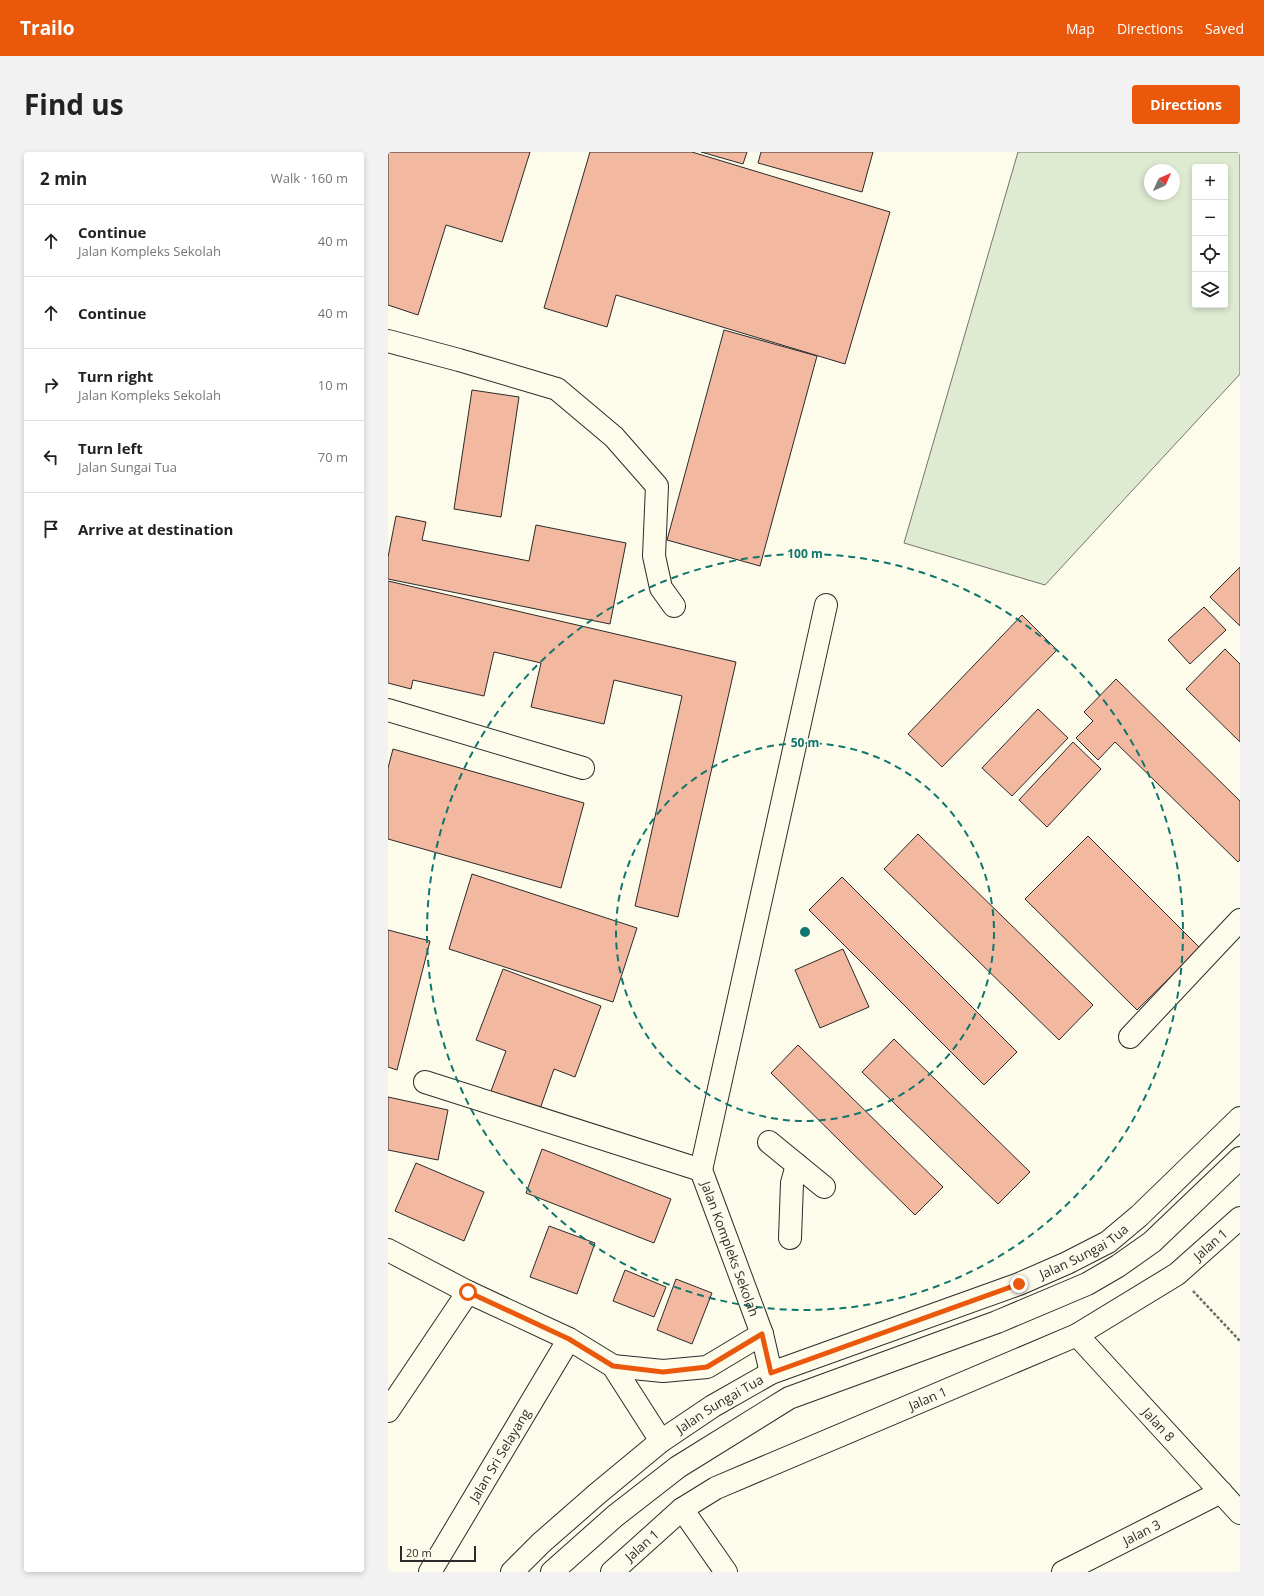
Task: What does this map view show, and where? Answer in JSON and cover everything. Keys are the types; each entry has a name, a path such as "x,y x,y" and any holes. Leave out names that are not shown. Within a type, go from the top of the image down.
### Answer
{"street":[{"path":"388,341 557,389 614,437 657,486 654,556 661,588 674,606"},
{"path":"425,1082 701,1170 826,605"},
{"path":"388,710 583,768"},
{"path":"1130,1037 1240,920"},
{"name":"Jalan Sungai Tua","path":"512,1572 597,1494 661,1441 713,1406 771,1373 1019,1284 1068,1263 1108,1242 1139,1216 1240,1118"},
{"path":"769,1142 824,1187"},
{"path":"552,1572 615,1516 678,1467 789,1398 997,1322 1087,1284 1118,1266 1152,1242 1240,1158"},
{"path":"790,1238 792,1183 798,1165"},
{"name":"Jalan Kompleks Sekolah","path":"701,1170 762,1334 771,1373"},
{"name":"Jalan 1","path":"612,1572 682,1509 716,1488 1078,1335 1176,1274 1240,1218"},
{"path":"388,1250 468,1292 569,1339 613,1366 663,1372 707,1367 762,1334"},
{"path":"388,1411 468,1292"},
{"name":"Jalan 8","path":"1078,1335 1240,1513"},
{"name":"Jalan Sri Selayang","path":"430,1572 569,1339"},
{"path":"613,1366 661,1441"},
{"name":"Jalan 3","path":"1063,1572 1221,1492"},
{"path":"682,1509 726,1572"}],"path":[{"path":"1176,1274 1240,1341"}],"green space":[{"path":"1018,152 1240,152 1240,374 1045,585 904,543"}],"building":[{"path":"388,152 530,152 502,242 446,225 418,315 388,305"},
{"path":"590,152 692,152 890,212 845,364 616,295 607,327 544,308"},
{"path":"701,152 747,152 743,164"},
{"path":"761,152 873,152 862,192 758,163"},
{"path":"724,330 817,356 760,566 667,540"},
{"path":"472,390 519,397 501,517 454,509"},
{"path":"396,516 426,522 422,540 529,561 536,525 626,543 610,624 388,579 388,557"},
{"path":"1240,567 1240,626 1210,597"},
{"path":"388,581 736,662 678,917 635,906 682,696 614,680 604,724 531,707 541,663 494,652 484,696 413,680 411,689 388,683"},
{"path":"1204,607 1226,630 1190,664 1168,640"},
{"path":"1022,615 1057,650 942,767 908,734"},
{"path":"1225,649 1240,664 1240,742 1186,689"},
{"path":"1116,679 1240,801 1240,860 1238,862 1115,742 1098,760 1076,738 1093,721 1084,712"},
{"path":"1038,709 1068,738 1012,796 982,768"},
{"path":"1073,742 1101,769 1047,827 1019,800"},
{"path":"393,749 584,803 561,888 388,839 388,768"},
{"path":"918,834 1093,1005 1059,1040 884,869"},
{"path":"1088,836 1200,948 1137,1010 1025,899"},
{"path":"472,874 637,928 613,1002 449,949"},
{"path":"842,877 1017,1052 984,1085 809,910"},
{"path":"388,930 430,941 397,1070 388,1067"},
{"path":"843,949 869,1007 820,1028 795,970"},
{"path":"503,969 601,1006 575,1077 554,1069 540,1109 491,1091 506,1051 476,1040"},
{"path":"894,1039 1030,1172 998,1204 862,1072"},
{"path":"798,1045 943,1187 915,1215 771,1073"},
{"path":"388,1097 448,1110 438,1160 388,1150"},
{"path":"542,1149 671,1199 654,1243 526,1193"},
{"path":"416,1163 484,1192 464,1241 395,1211"},
{"path":"549,1226 595,1243 577,1294 530,1277"},
{"path":"625,1270 666,1287 654,1317 613,1301"},
{"path":"676,1279 712,1293 692,1344 657,1330"}],"route":[{"path":"468,1292 569,1339 613,1366 663,1372 707,1367 762,1334 771,1373 1019,1284"}]}
